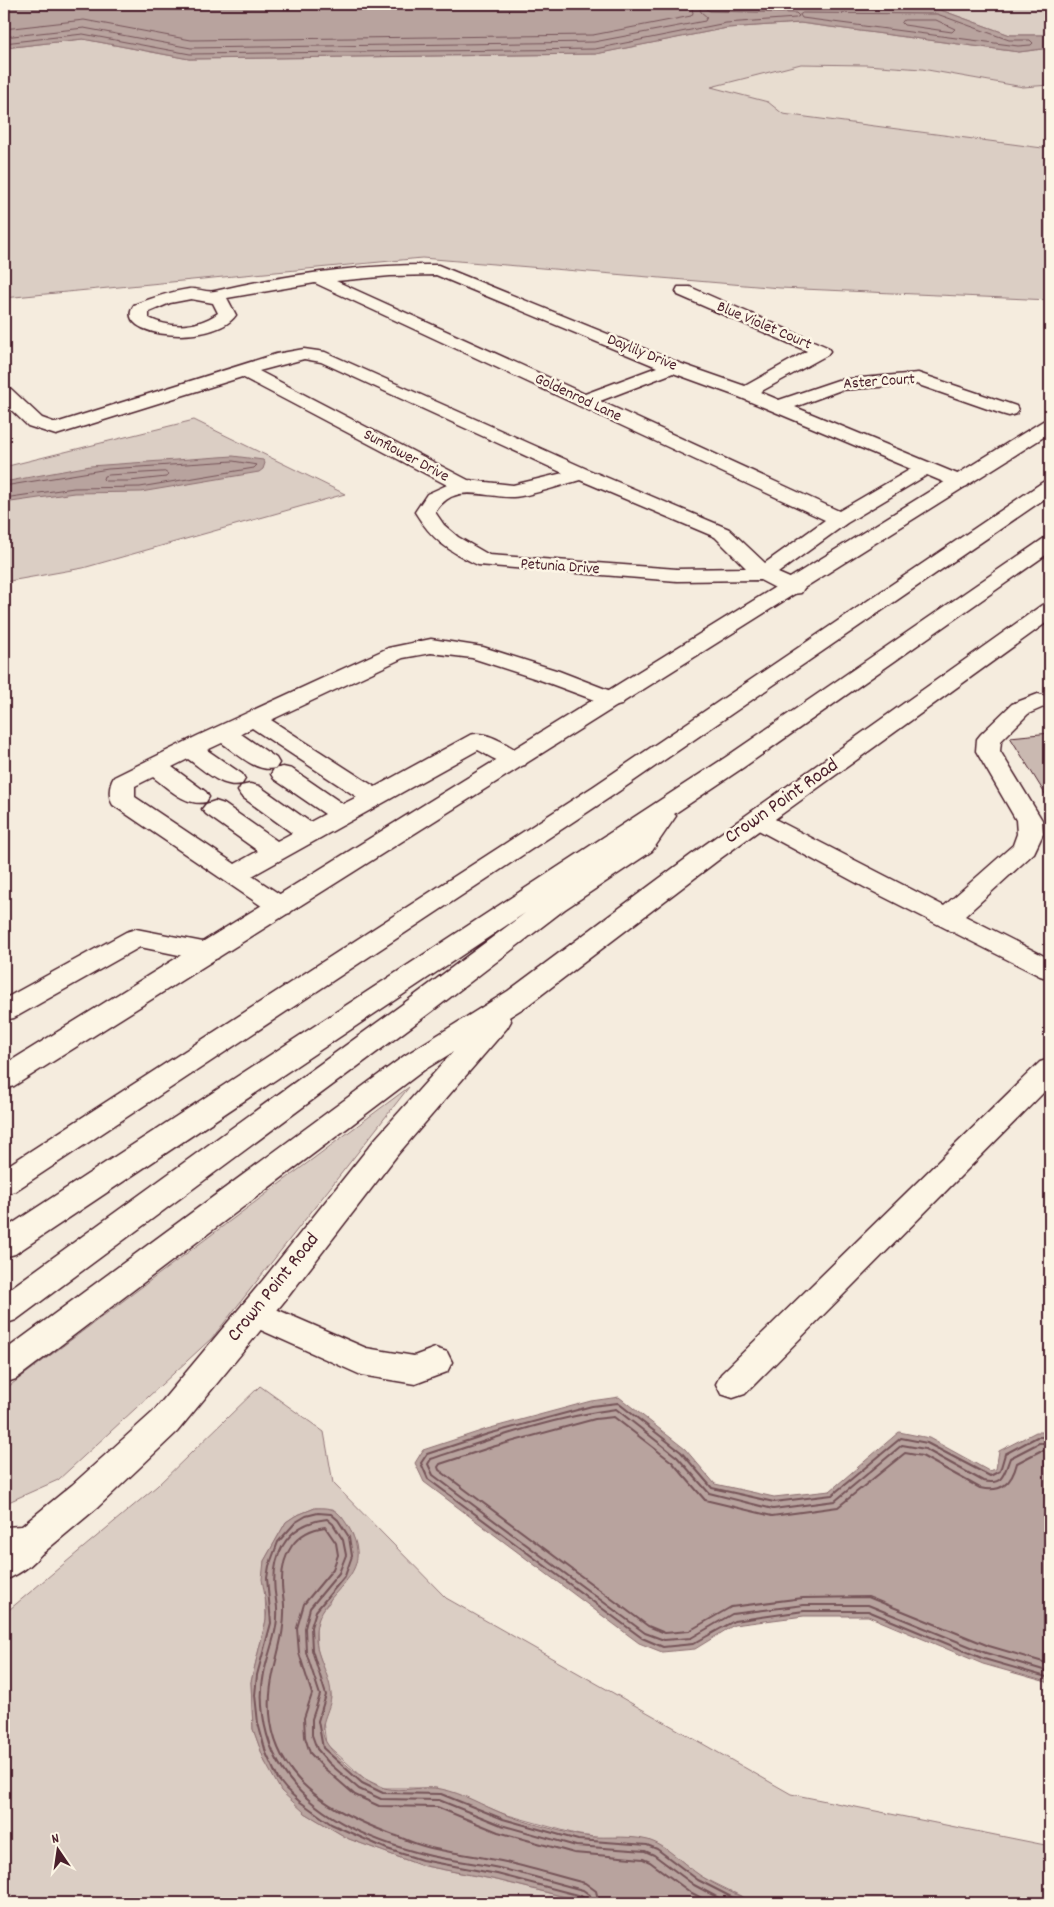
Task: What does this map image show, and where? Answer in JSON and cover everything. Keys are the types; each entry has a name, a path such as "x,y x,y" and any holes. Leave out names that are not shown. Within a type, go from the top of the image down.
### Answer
{"main road":[{"name":"Daylily Drive","path":"215,296 236,290 316,278 396,269 438,270 673,366 746,393 960,482"},
{"name":"Goldenrod Lane","path":"316,278 840,519"},
{"name":"Blue Violet Court","path":"684,291 820,350 746,393"},
{"path":"4,393 35,422 56,429 282,358 304,354 325,358 582,474 722,534 751,560 763,574 793,588"},
{"path":"584,401 673,366"},
{"name":"Sunflower Drive","path":"243,370 463,486 513,491 582,474"},
{"name":"Aster Court","path":"777,407 838,385 918,378 1009,410"},
{"path":"4,1079 793,588 1050,425"},
{"path":"763,574 840,519 924,468"},
{"name":"Petunia Drive","path":"463,486 434,498 424,512 434,529 456,547 485,561 678,575 763,574"},
{"path":"4,1183 602,791 1050,486"},
{"path":"4,1245 671,804 1050,543"},
{"name":"Crown Point Road","path":"4,1369 414,1063 518,998 758,820 1050,610"},
{"path":"281,907 122,800 123,782 190,748 396,653 431,646 475,652 551,676 613,700"},
{"path":"947,918 1025,848 1030,834 1029,820 988,751 989,739 1020,710 1038,702"},
{"path":"254,719 374,798"},
{"path":"224,732 342,815"},
{"path":"234,875 478,740 516,760"},
{"path":"190,748 309,833"},
{"path":"155,767 276,852"},
{"path":"4,1311 421,1005 556,903 643,846 671,804"},
{"path":"758,820 1050,970"},
{"path":"4,1011 136,938 208,952"},
{"name":"Crown Point Road","path":"12,1550 86,1496 165,1422 255,1313 387,1146 518,998"},
{"path":"733,1384 1050,1070"},
{"path":"255,1313 361,1361 415,1370 435,1362"}],"shaded area":[{"path":"680,4 1050,4 1050,35 1010,35 938,9 727,8"},
{"path":"800,23 1019,52 1050,48 1050,85 1023,87 922,69 866,65 801,64 711,87 768,102 783,114 1050,149 1050,300 780,288 422,258 4,298 4,48 83,39 189,59 595,54 727,28"},
{"path":"801,64 866,65 922,69 1023,87 1050,85 1050,149 783,114 768,102 709,87"},
{"path":"194,420 345,494 83,568 4,582 4,467"},
{"path":"409,1087 213,1337 58,1480 4,1504 4,1390"},
{"path":"260,1386 324,1432 333,1483 446,1598 791,1794 1050,1846 1050,1903 755,1903 700,1876 659,1845 579,1835 504,1814 459,1795 436,1788 384,1788 365,1779 326,1744 323,1721 331,1696 329,1684 317,1649 316,1628 320,1613 329,1603 353,1535 341,1516 333,1509 315,1508 286,1522 264,1561 266,1620 251,1682 253,1729 265,1762 305,1813 349,1839 420,1865 497,1880 589,1903 4,1903 4,1614 157,1486"}],"water":[{"path":"4,4 680,4 727,8 938,9 1010,35 1050,35 1050,48 1019,52 800,23 727,28 596,54 189,59 83,39 4,48"},
{"path":"233,456 263,460 265,463 263,469 259,472 141,492 74,493 4,503 4,482 90,466"},
{"path":"619,1397 685,1449 715,1484 774,1497 830,1491 899,1432 929,1438 989,1471 996,1469 999,1451 1036,1432 1050,1432 1050,1683 983,1664 868,1616 804,1616 734,1625 695,1649 662,1652 639,1643 424,1482 415,1463 423,1450 487,1429 591,1401"},
{"path":"315,1508 331,1509 338,1513 348,1526 356,1543 357,1557 354,1569 322,1612 317,1625 316,1635 319,1653 328,1677 331,1694 323,1725 324,1738 332,1751 345,1764 370,1782 384,1788 398,1790 441,1789 513,1817 577,1835 630,1837 648,1840 669,1851 707,1880 755,1903 589,1903 497,1880 420,1865 349,1839 305,1813 281,1791 265,1762 253,1729 251,1682 266,1620 267,1608 262,1579 264,1561 286,1522"}],"building":[{"path":"1050,733 1050,802 1010,737"}]}
